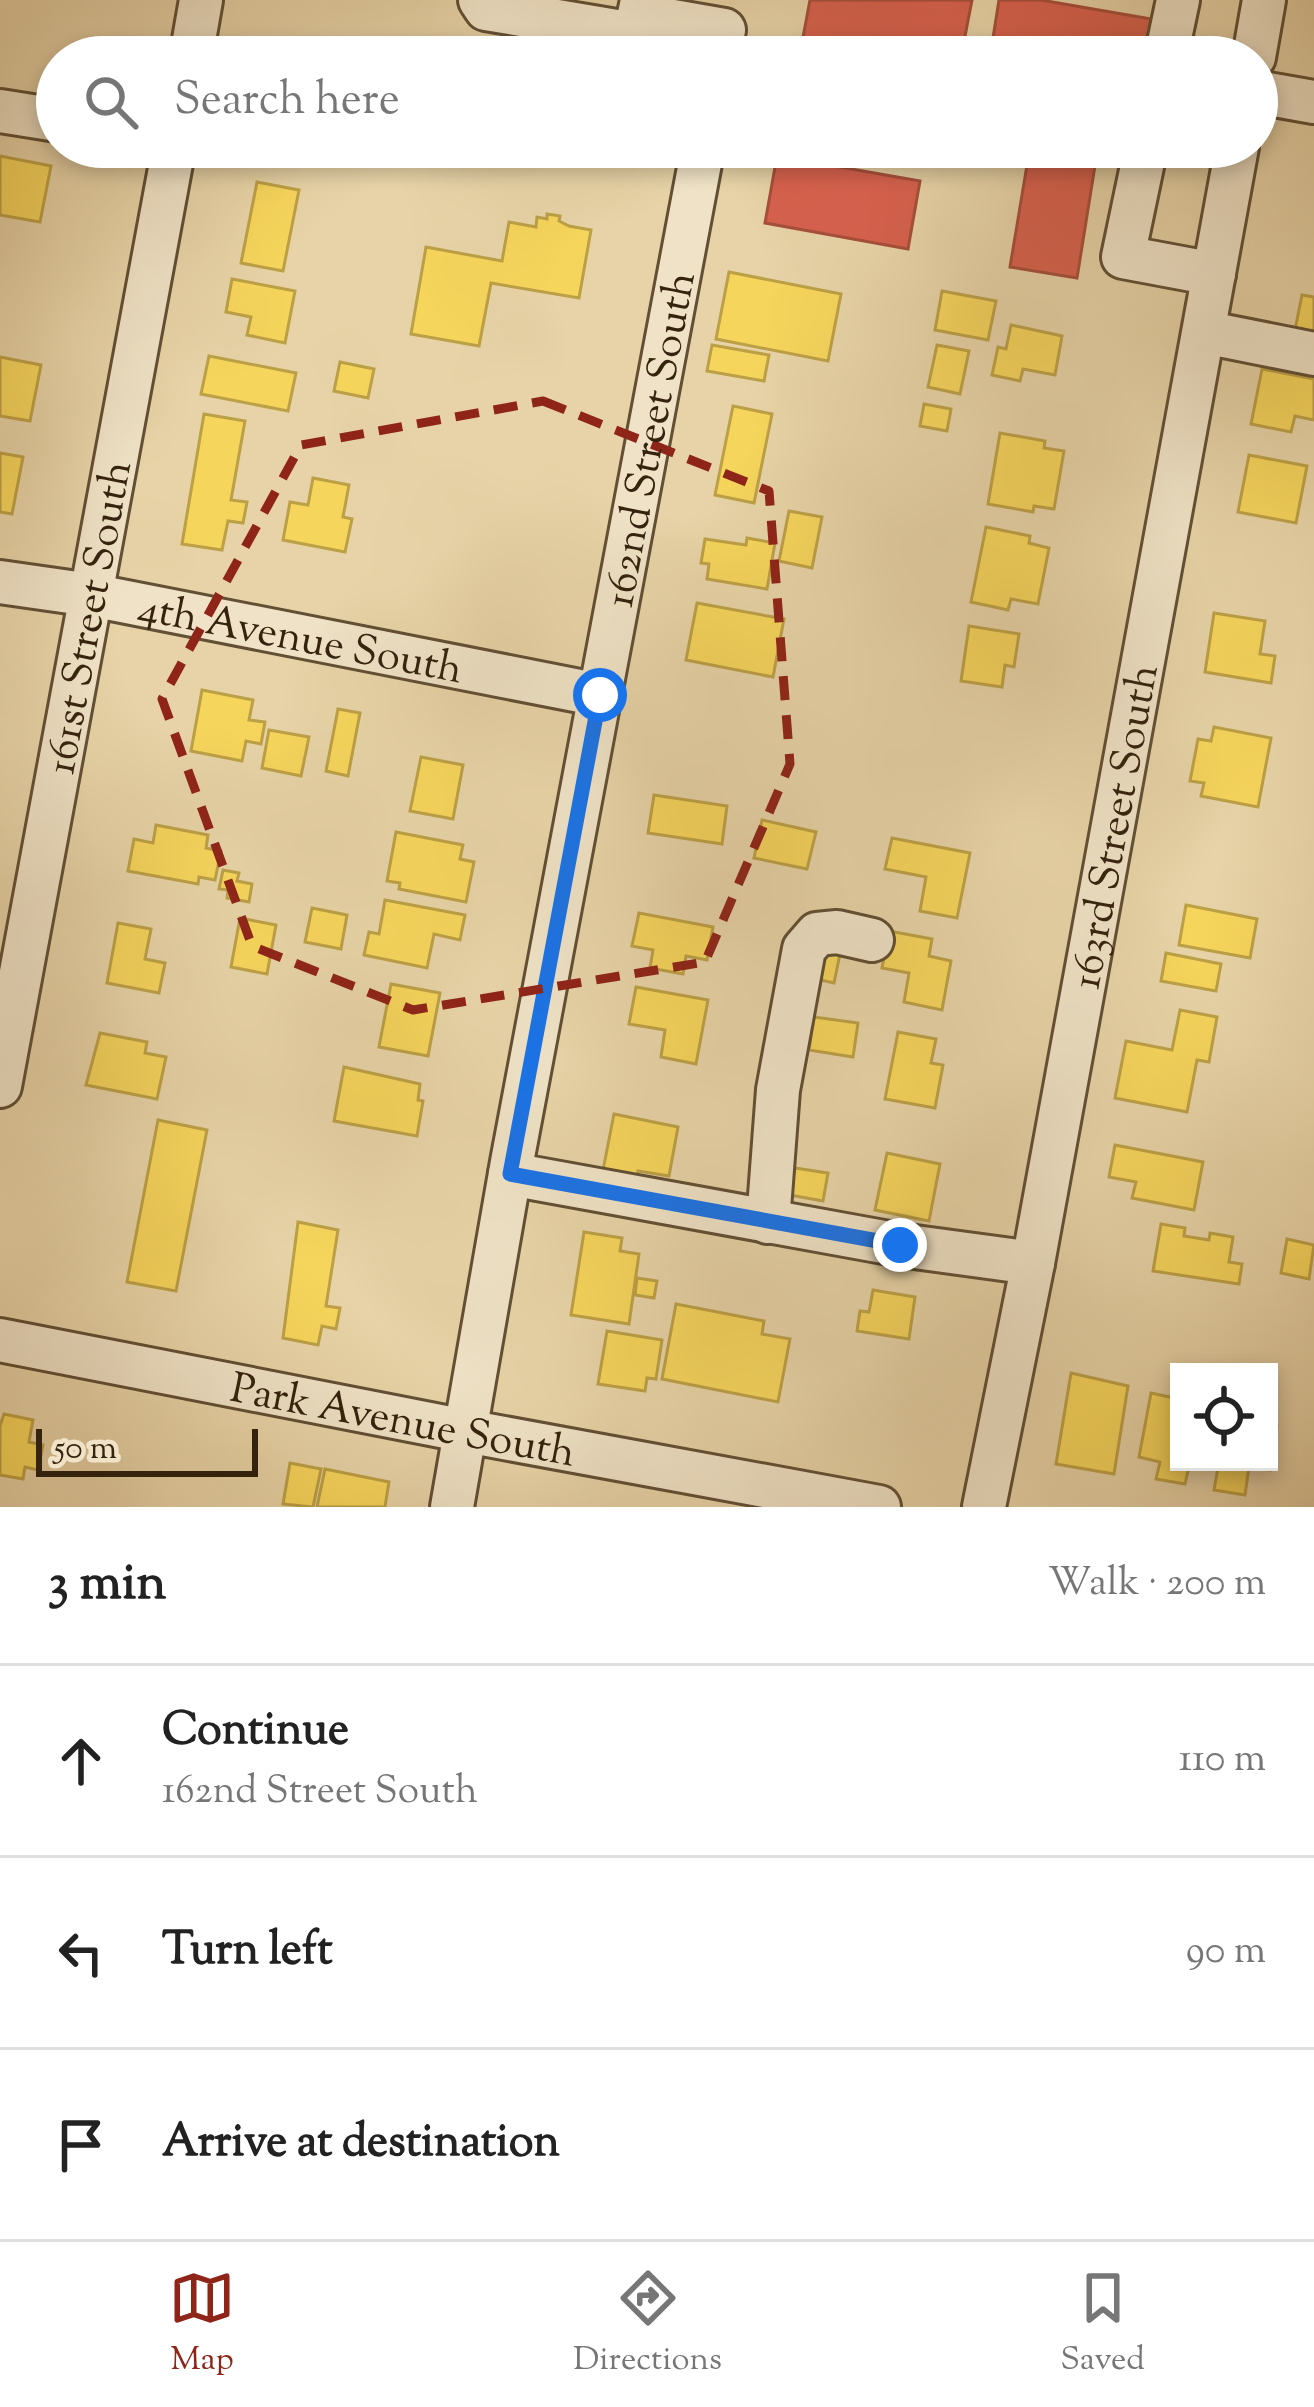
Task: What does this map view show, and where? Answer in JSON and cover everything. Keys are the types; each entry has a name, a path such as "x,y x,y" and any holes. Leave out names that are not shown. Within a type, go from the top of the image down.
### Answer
{"street":[{"path":"195,36 201,0"},
{"path":"480,0 486,9 634,34 640,7 725,29"},
{"path":"1170,36 1178,0"},
{"path":"1258,36 1264,0"},
{"path":"1278,96 1314,102"},
{"path":"0,111 36,117"},
{"name":"161st Street South","path":"1,1075 170,168"},
{"name":"162nd Street South","path":"452,1507 699,168"},
{"path":"1142,168 1123,257 1214,274"},
{"name":"163rd Street South","path":"984,1507 1034,1263 1234,168"},
{"path":"1204,332 1314,354"},
{"name":"4th Avenue South","path":"0,582 91,595 600,695"},
{"path":"769,1222 778,1090 804,949 817,934 837,932 872,940"},
{"path":"510,1174 769,1222 1034,1263"},
{"name":"Park Avenue South","path":"0,1340 879,1507"}],"highlighted area":[{"path":"543,401 769,491 790,764 705,962 413,1010 252,946 162,699 301,445"}],"building: Homes":[{"path":"0,156 51,168 40,222 0,215"},
{"path":"257,182 299,190 283,271 241,263"},
{"path":"547,214 560,216 559,221 569,226 591,230 579,298 491,283 479,346 411,334 426,247 502,261 509,222 536,227 537,217 547,219"},
{"path":"729,272 841,294 828,361 716,339"},
{"path":"232,279 295,291 285,343 247,335 251,317 226,312"},
{"path":"942,291 996,301 988,340 935,330"},
{"path":"1302,295 1314,297 1314,345 1293,340"},
{"path":"1011,325 1062,336 1055,375 1023,369 1020,381 992,375 998,347 1006,349"},
{"path":"712,345 769,355 764,381 707,371"},
{"path":"937,345 969,351 960,394 928,387"},
{"path":"209,356 296,373 288,411 201,394"},
{"path":"0,357 41,365 30,421 0,416"},
{"path":"340,362 374,369 368,398 334,391"},
{"path":"1262,369 1314,379 1314,420 1295,416 1291,432 1251,424"},
{"path":"924,404 951,409 947,431 920,426"},
{"path":"733,406 772,414 754,503 715,495"},
{"path":"204,414 245,421 231,500 247,502 243,523 228,521 222,550 182,544"},
{"path":"1000,433 1045,441 1044,448 1064,451 1054,509 1034,506 1033,512 988,504"},
{"path":"0,453 23,457 12,514 0,512"},
{"path":"1249,455 1307,466 1296,523 1238,512"},
{"path":"313,478 349,485 343,517 352,519 345,552 283,540 290,502 308,505"},
{"path":"789,511 822,517 812,568 779,561"},
{"path":"986,527 1030,536 1029,543 1049,548 1038,604 1011,599 1008,610 971,602"},
{"path":"747,538 775,543 767,589 707,579 709,564 701,563 705,539 746,545"},
{"path":"697,603 784,619 773,677 686,660"},
{"path":"1214,613 1265,621 1260,654 1275,656 1271,683 1205,672"},
{"path":"969,626 1019,634 1014,667 1005,665 1002,687 961,681"},
{"path":"202,690 253,700 249,720 265,722 261,744 246,741 242,761 191,751"},
{"path":"338,709 360,713 348,776 326,771"},
{"path":"1214,727 1271,738 1258,807 1201,796 1204,783 1190,781 1198,739 1211,741"},
{"path":"269,730 309,737 301,776 262,768"},
{"path":"421,757 463,765 453,819 410,811"},
{"path":"654,795 727,806 722,844 648,833"},
{"path":"762,820 816,832 807,869 754,858"},
{"path":"156,825 208,835 206,848 221,851 215,880 199,877 198,884 128,871 134,839 153,843"},
{"path":"396,832 463,845 460,859 474,862 466,902 399,889 400,883 387,881"},
{"path":"892,838 970,853 957,918 920,911 926,877 885,869"},
{"path":"223,870 239,873 237,881 252,884 249,902 227,898 228,890 219,889"},
{"path":"385,900 465,915 460,940 434,934 427,968 364,955 369,932 379,934"},
{"path":"1186,905 1257,919 1250,958 1179,945"},
{"path":"312,908 347,915 341,949 305,942"},
{"path":"639,913 713,927 707,960 686,956 683,974 650,968 653,950 632,946"},
{"path":"240,918 276,925 267,974 231,967"},
{"path":"118,923 151,929 145,959 165,963 159,993 107,983"},
{"path":"889,931 932,939 929,956 951,961 942,1010 904,1002 909,973 882,968"},
{"path":"822,951 840,954 834,983 816,979"},
{"path":"1166,953 1221,964 1216,991 1161,981"},
{"path":"391,984 440,993 428,1056 379,1047"},
{"path":"636,987 708,1000 696,1064 661,1057 665,1030 629,1024"},
{"path":"1180,1010 1217,1017 1209,1062 1197,1060 1187,1112 1115,1098 1126,1041 1172,1050"},
{"path":"814,1017 858,1023 853,1057 809,1050"},
{"path":"898,1032 936,1039 931,1063 943,1065 935,1108 885,1099"},
{"path":"100,1033 147,1042 145,1053 166,1057 157,1099 86,1085"},
{"path":"344,1067 420,1084 418,1100 423,1101 417,1136 334,1121"},
{"path":"614,1114 678,1127 669,1176 638,1171 637,1177 603,1170"},
{"path":"158,1120 207,1130 176,1291 127,1282"},
{"path":"1115,1145 1203,1162 1194,1210 1132,1198 1136,1182 1109,1177"},
{"path":"887,1153 940,1164 929,1221 875,1210"},
{"path":"795,1168 828,1173 823,1201 790,1195"},
{"path":"298,1222 338,1230 326,1306 340,1308 336,1329 322,1326 318,1345 283,1338"},
{"path":"1161,1224 1185,1228 1184,1236 1233,1237 1229,1262 1242,1264 1239,1284 1153,1271"},
{"path":"584,1232 622,1238 620,1251 639,1254 629,1324 571,1315"},
{"path":"1287,1239 1314,1245 1309,1279 1281,1273"},
{"path":"637,1278 657,1281 654,1298 635,1295"},
{"path":"873,1290 915,1297 909,1339 857,1331 860,1311 869,1312"},
{"path":"676,1304 764,1321 762,1334 790,1339 778,1402 662,1379"},
{"path":"607,1331 662,1340 656,1379 647,1378 645,1391 598,1384"},
{"path":"1071,1373 1128,1386 1114,1474 1056,1464"},
{"path":"1151,1393 1170,1397 1170,1471 1188,1471 1185,1484 1156,1479 1160,1462 1139,1457"},
{"path":"4,1414 33,1420 29,1442 43,1445 38,1470 25,1467 23,1479 0,1475"},
{"path":"290,1463 321,1469 313,1507 283,1504"},
{"path":"325,1469 389,1482 385,1507 317,1507"},
{"path":"1217,1471 1248,1471 1245,1495 1214,1490"}],"building: Shops":[{"path":"810,0 972,0 965,36 803,36"},
{"path":"999,0 1041,0 1157,20 1154,36 993,36"},
{"path":"775,168 846,168 920,181 908,249 765,223"},
{"path":"1026,168 1095,168 1077,278 1010,267"}],"route":[{"path":"600,695 510,1174 900,1245"}]}
